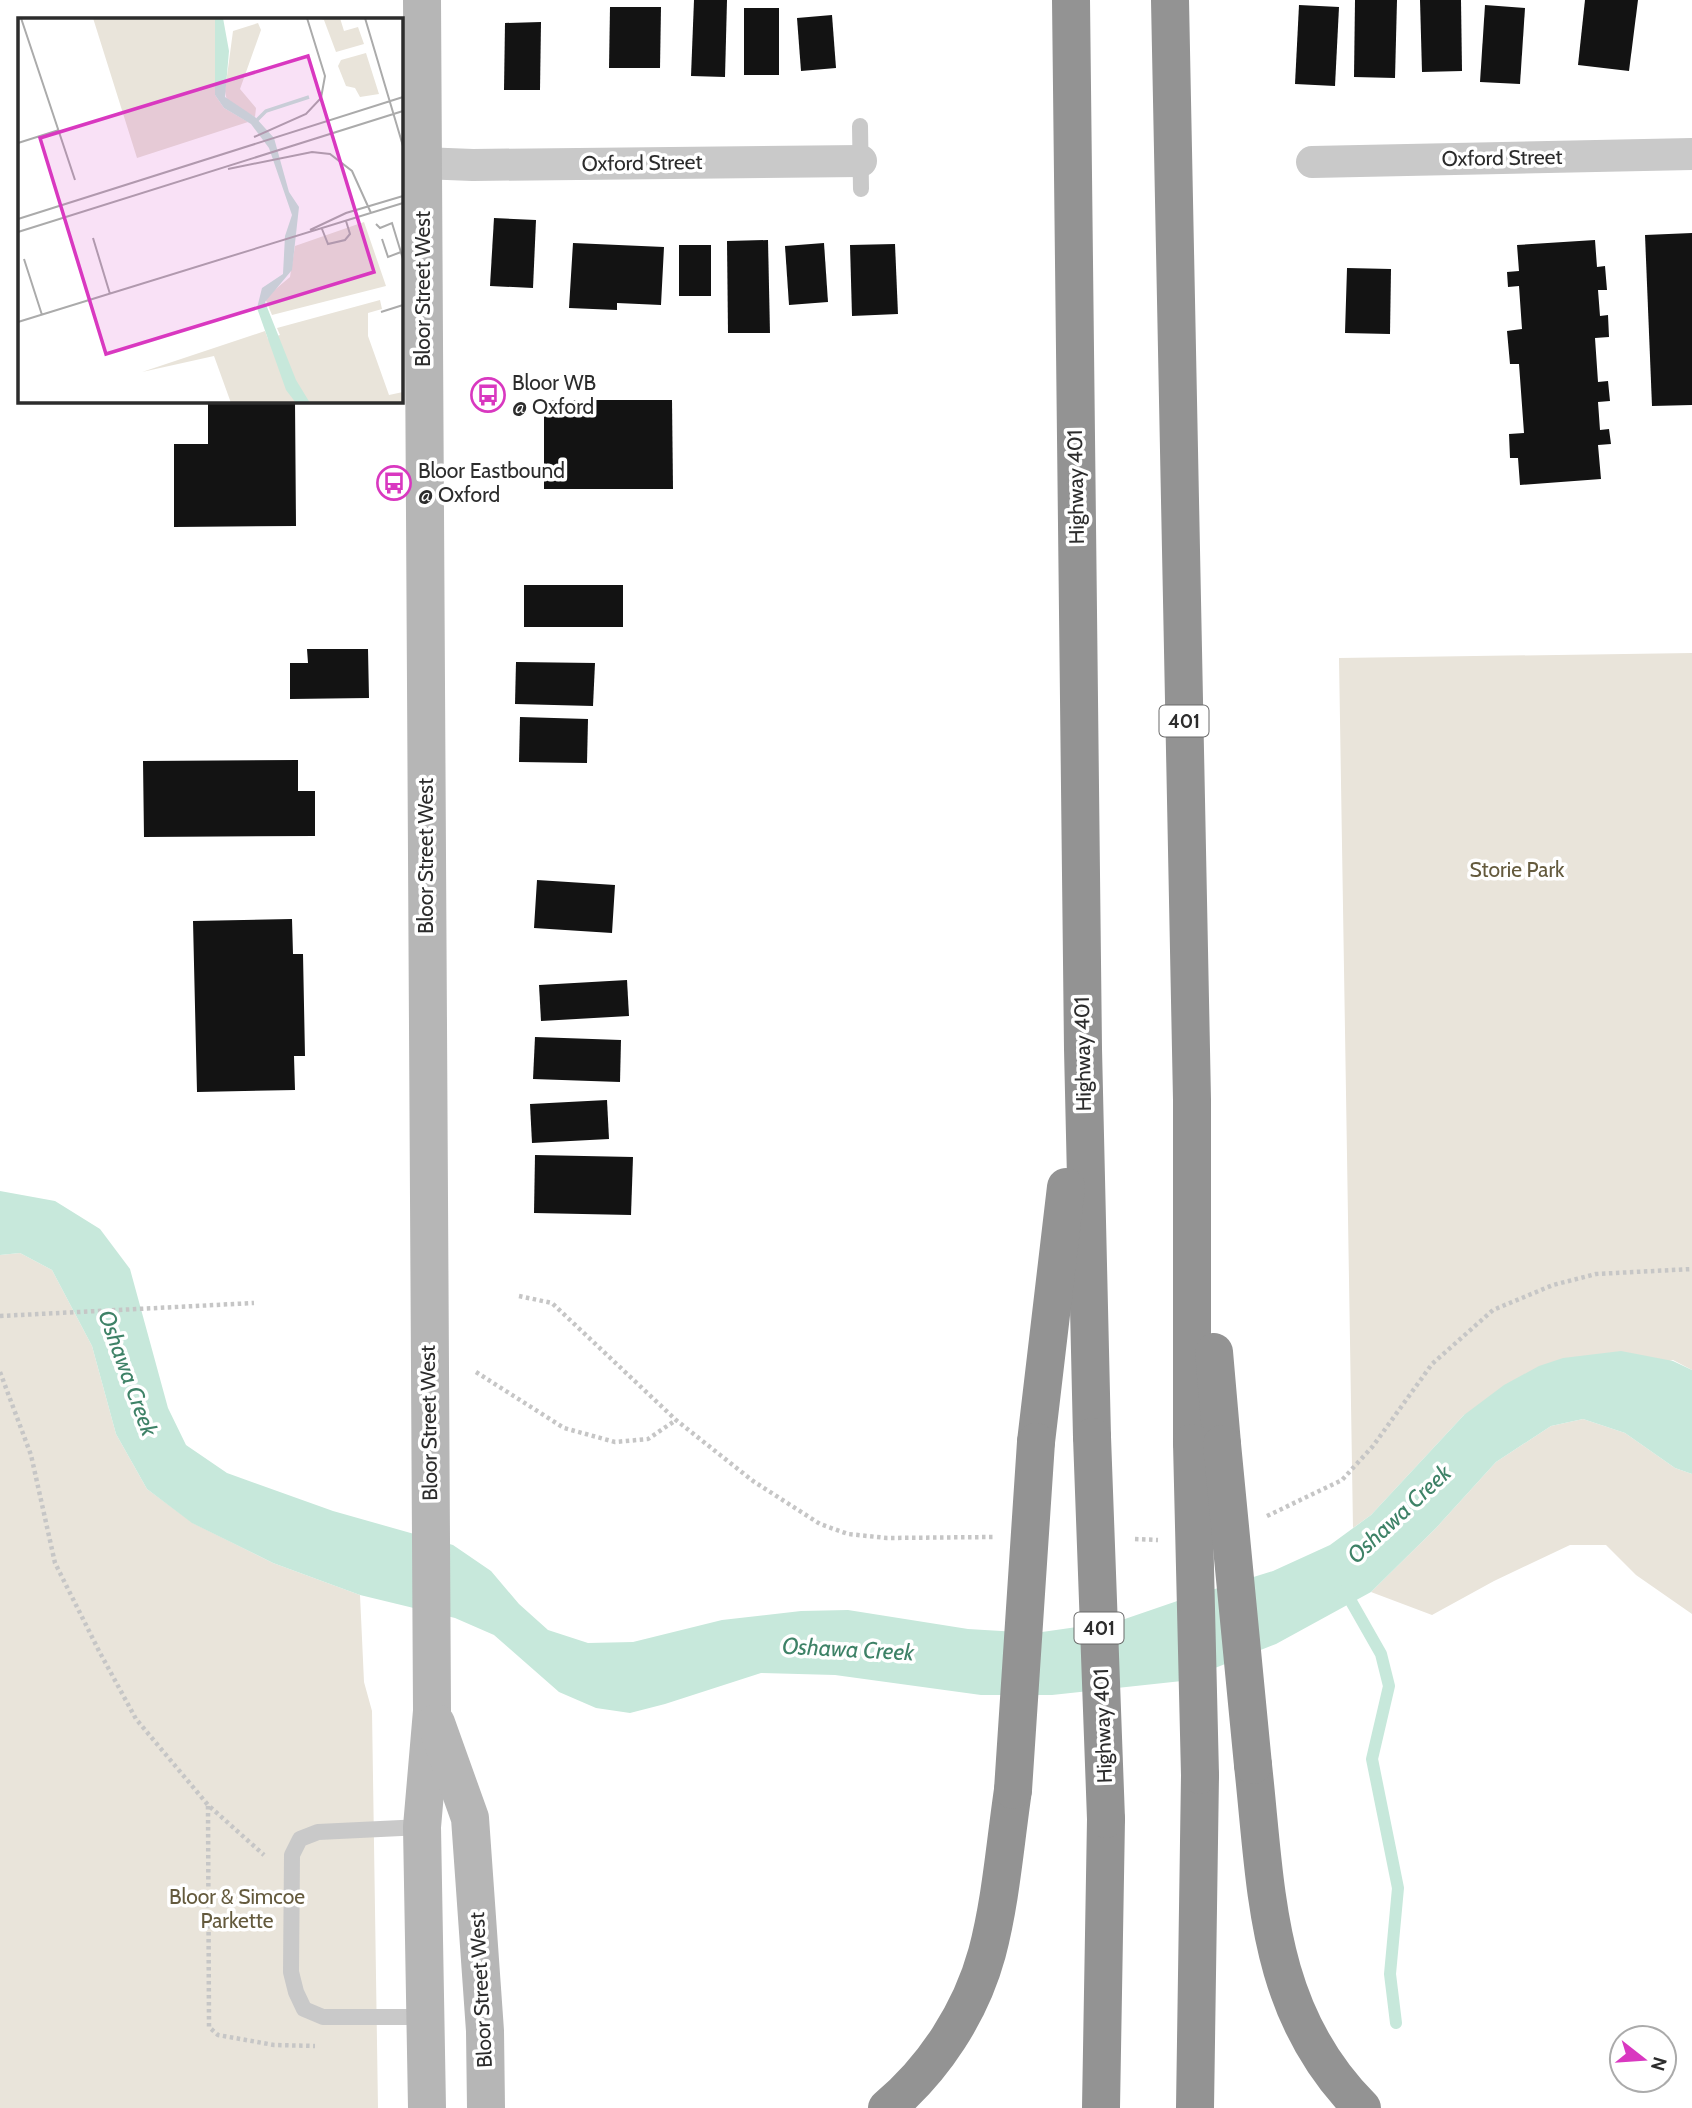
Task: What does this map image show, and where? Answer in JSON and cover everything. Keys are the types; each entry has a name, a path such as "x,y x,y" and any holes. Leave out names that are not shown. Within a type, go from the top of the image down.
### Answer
{"highway":[{"name":"Highway 401","path":"1071,0 1083,1049 1092,1437 1106,1819 1101,2108"},
{"name":"401","path":"1170,0 1192,1100 1207,1443 1195,2108"},
{"path":"887,2108 922,2074 943,2047 975,1987 994,1922 1013,1790 1036,1442 1083,1049"},
{"path":"1207,1443 1253,1765 1269,1907 1288,1994 1312,2046 1362,2108"}],"main road":[{"name":"Bloor Street West","path":"422,0 432,1711 422,1827 427,2108"},
{"name":"Bloor Street West","path":"432,1711 470,1818 485,2031 486,2108"}],"street":[{"name":"Oxford Street","path":"1312,162 1692,154"},
{"name":"Oxford Street","path":"422,163 861,175"}],"lane":[{"path":"860,125 861,175"},
{"path":"422,1827 318,1832 300,1839 292,1855 291,1972 304,2009 323,2017 426,2017"}],"path":[{"path":"1287,1509 1342,1480 1373,1446 1432,1364 1493,1310 1553,1285 1595,1274 1692,1269"},
{"path":"519,1296 552,1303 676,1420 753,1481 820,1524 848,1534 887,1538 964,1537"},
{"path":"0,1316 254,1303"},
{"path":"0,1372 32,1455 55,1563 136,1719 208,1805 263,1854 292,1863"},
{"path":"476,1372 564,1428 615,1442 648,1439 676,1420"},
{"path":"208,1805 209,2027 218,2035 274,2045 326,2046"}],"green space":[{"name":"Storie Park","path":"1692,653 1692,1370 1673,1360 1464,1415 1371,1515 1353,1528 1339,658"},
{"name":"Bloor & Simcoe Parkette","path":"20,1253 52,1270 92,1346 116,1434 147,1489 193,1523 273,1563 360,1595 364,1682 372,1711 378,2108 0,2108 0,1255"},
{"path":"1583,1419 1625,1433 1675,1468 1692,1474 1692,1614 1636,1575 1606,1545 1570,1545 1494,1581 1432,1615 1371,1592 1436,1528 1496,1462 1551,1426"}],"water":[{"name":"Oshawa Creek","path":"0,1191 55,1201 100,1229 130,1269 168,1408 186,1445 227,1473 333,1511 453,1545 491,1571 519,1604 548,1630 588,1643 633,1642 722,1620 801,1611 848,1610 968,1629 1035,1633 1119,1621 1273,1571 1330,1545 1371,1515 1464,1415 1504,1385 1539,1366 1563,1358 1621,1351 1673,1361 1692,1370 1692,1474 1675,1468 1625,1433 1583,1419 1551,1426 1496,1462 1436,1528 1371,1592 1276,1644 1182,1681 1052,1695 981,1695 835,1675 761,1673 630,1713 596,1708 559,1692 494,1635 455,1618 360,1595 273,1563 192,1523 147,1489 116,1434 92,1346 52,1270 20,1253 0,1255"}],"building":[{"path":"694,0 727,0 725,77 691,76"},
{"path":"1355,0 1397,0 1395,78 1354,77"},
{"path":"1420,0 1461,0 1462,71 1422,72"},
{"path":"1585,0 1638,0 1629,71 1578,65"},
{"path":"1299,5 1339,7 1335,86 1295,84"},
{"path":"1485,5 1525,8 1520,84 1480,82"},
{"path":"610,7 661,7 660,68 609,68"},
{"path":"744,8 779,8 779,75 744,75"},
{"path":"832,15 836,68 801,71 797,18"},
{"path":"541,22 540,90 504,90 505,23"},
{"path":"494,218 536,220 533,288 490,286"},
{"path":"1692,233 1692,405 1652,406 1645,235"},
{"path":"768,240 770,333 728,333 727,241"},
{"path":"1595,240 1597,267 1605,266 1607,290 1598,290 1600,316 1608,315 1609,337 1595,338 1598,382 1608,381 1610,401 1598,402 1600,430 1609,429 1611,444 1598,445 1601,479 1520,485 1518,458 1510,458 1509,434 1524,433 1519,364 1510,364 1507,331 1522,329 1519,286 1508,287 1507,272 1519,271 1517,245"},
{"path":"573,243 664,247 661,305 617,303 617,310 569,308"},
{"path":"824,243 828,302 789,305 785,246"},
{"path":"895,244 898,314 852,316 850,245"},
{"path":"679,245 711,245 711,296 679,296"},
{"path":"1347,268 1391,269 1390,334 1345,333"},
{"path":"544,400 672,400 673,489 544,489"},
{"path":"208,402 295,402 296,526 174,527 174,444 208,444"},
{"path":"524,585 623,585 623,627 524,627"},
{"path":"307,649 368,649 369,698 290,699 290,663 308,663"},
{"path":"516,662 595,663 593,706 515,704"},
{"path":"520,717 588,719 587,763 519,762"},
{"path":"298,760 298,791 315,791 315,836 144,837 143,761"},
{"path":"537,880 615,885 612,933 534,928"},
{"path":"292,919 293,954 303,954 305,1056 294,1056 295,1090 197,1092 193,921"},
{"path":"627,980 629,1016 541,1021 539,985"},
{"path":"535,1037 621,1040 620,1082 533,1079"},
{"path":"607,1100 609,1139 532,1143 530,1104"},
{"path":"535,1155 633,1157 631,1215 534,1213"}],"waterway":[{"path":"1340,1591 1348,1596 1381,1654 1389,1686 1372,1759 1398,1888 1390,1974 1396,2023"}],"place":[{"name":"Bloor WB @ Oxford","path":"488,395"},
{"name":"Bloor Eastbound @ Oxford","path":"394,483"}]}
